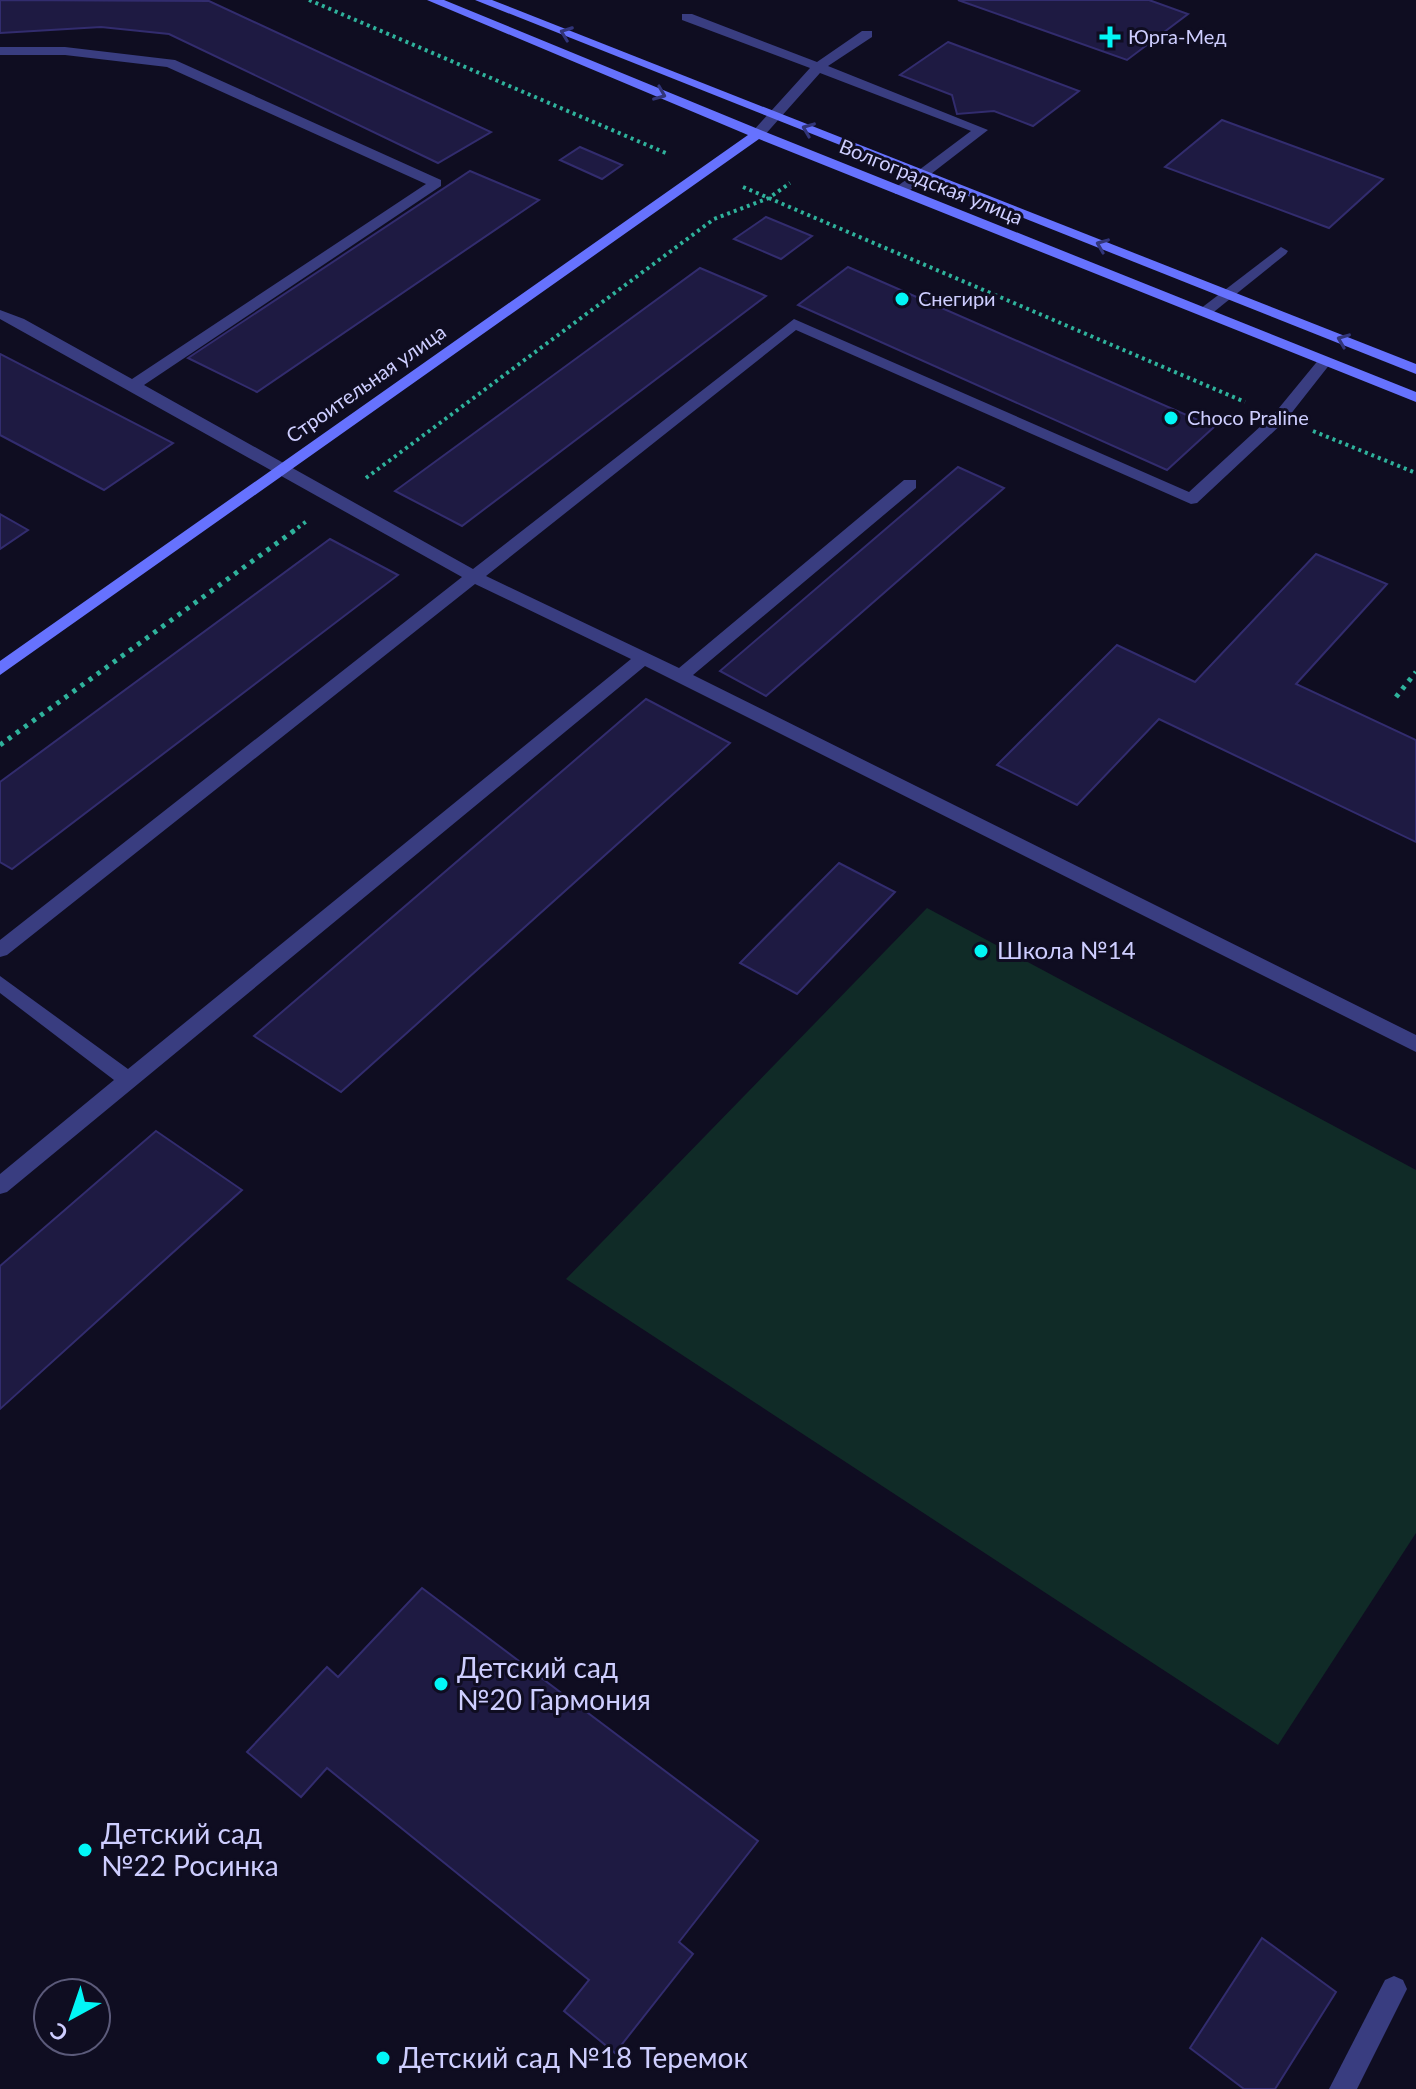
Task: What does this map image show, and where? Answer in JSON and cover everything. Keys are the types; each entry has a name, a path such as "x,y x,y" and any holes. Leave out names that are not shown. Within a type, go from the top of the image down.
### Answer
{"main road":[{"name":"Волгоградская улица","path":"433,0 758,134 1416,397"},
{"path":"481,0 1416,369"},
{"name":"Строительная улица","path":"0,669 758,134"}],"lane":[{"path":"687,17 981,130 900,191"},
{"path":"758,134 818,67 867,34"},
{"path":"0,51 65,51 170,63 436,183 132,386"},
{"path":"1205,312 1281,251"},
{"path":"0,314 475,577 644,657 1416,1044"},
{"path":"0,950 794,324 1191,499 1280,417 1325,361"},
{"path":"681,676 910,484"},
{"path":"0,1186 644,657"},
{"path":"0,983 128,1080"},
{"path":"1343,2089 1394,1989"}],"path":[{"path":"309,0 1416,473"},
{"path":"0,745 714,219 769,198 825,160"},
{"path":"1396,697 1416,672"}],"green space":[{"path":"927,908 1416,1170 1416,1533 1278,1745 566,1279"}],"building":[{"path":"0,0 209,1 491,132 438,163 169,34 101,27 0,33"},
{"name":"Юрга-Мед","path":"958,0 1149,0 1188,14 1127,60"},
{"path":"948,42 1079,91 1033,126 994,111 957,114 952,95 900,75"},
{"path":"1222,120 1383,179 1329,228 1165,167"},
{"path":"580,147 622,165 602,179 560,160"},
{"path":"470,171 539,200 257,392 188,358"},
{"path":"766,217 812,236 781,259 734,239"},
{"path":"848,267 1214,427 1167,470 798,305"},
{"path":"700,268 766,296 462,526 395,491"},
{"path":"0,354 173,443 104,490 0,435"},
{"path":"958,467 1004,488 766,696 720,671"},
{"path":"0,514 28,530 0,549"},
{"path":"330,539 398,575 12,869 0,862 0,782"},
{"path":"1316,554 1387,584 1296,684 1416,740 1416,842 1159,719 1077,805 997,765 1117,645 1195,682"},
{"path":"646,699 730,743 341,1092 254,1036"},
{"path":"839,863 895,892 797,994 740,963"},
{"path":"156,1131 242,1190 0,1409 0,1266"},
{"path":"422,1588 758,1841 679,1942 693,1954 615,2053 564,2011 589,1980 327,1768 301,1797 247,1752 327,1667 338,1677"},
{"path":"1262,1938 1336,1992 1275,2089 1244,2089 1190,2048"}],"place":[{"name":"Юрга-Мед","path":"1110,37"},
{"name":"Снегири","path":"902,299"},
{"name":"Choco Praline","path":"1171,418"},
{"name":"Школа №14","path":"981,951"},
{"name":"Детский сад №20 Гармония","path":"441,1684"},
{"name":"Детский сад №22 Росинка","path":"85,1850"},
{"name":"Детский сад №18 Теремок","path":"383,2058"}]}
